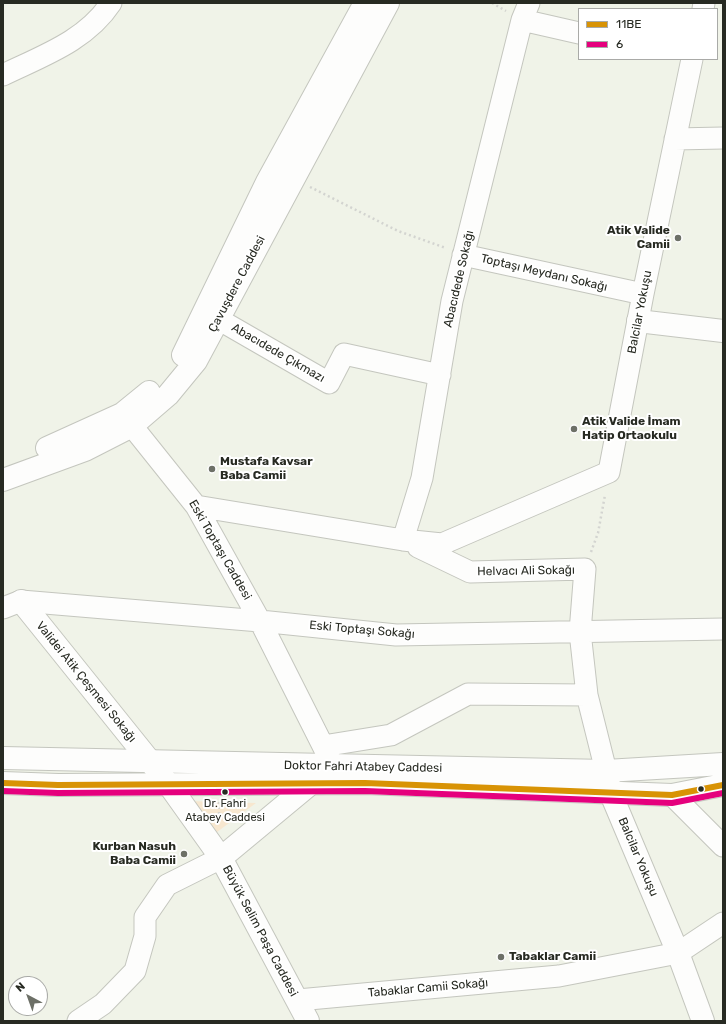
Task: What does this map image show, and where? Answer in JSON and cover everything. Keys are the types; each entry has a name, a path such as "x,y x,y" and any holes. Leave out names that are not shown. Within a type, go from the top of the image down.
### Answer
{"street":[{"path":"3,75 72,40 90,28 111,3"},
{"name":"Çavuşdere Caddesi","path":"3,466 74,437 127,420 178,365 275,168 365,3"},
{"name":"Çavuşdere Caddesi","path":"3,480 84,450 127,420 168,395 191,367 218,320 388,3"},
{"path":"525,12 578,33"},
{"name":"Abacıdede Sokağı","path":"403,540 422,478 452,301 525,12"},
{"name":"Balcilar Yokuşu","path":"609,472 642,294 692,60"},
{"path":"675,139 723,138"},
{"path":"275,168 294,179"},
{"name":"Toptaşı Meydanı Sokağı","path":"464,255 642,294"},
{"name":"Abacıdede Çıkmazı","path":"218,320 328,382 344,354 440,375"},
{"path":"638,322 723,331"},
{"name":"Eski Toptaşı Caddesi","path":"127,420 196,506 260,621 333,766"},
{"path":"196,506 403,540 442,544 609,472"},
{"name":"Helvacı Ali Sokağı","path":"403,540 470,572 585,569"},
{"name":"Balcilar Yokuşu","path":"585,569 580,632 587,695 611,794 678,953 703,1021"},
{"name":"Eski Toptaşı Sokağı","path":"12,605 260,621 396,635 723,629"},
{"name":"Validei Atik Çeşmesi Sokağı","path":"12,605 151,762"},
{"path":"323,746 391,735 468,694 587,695"},
{"name":"Doktor Fahri Atabey Caddesi","path":"3,758 606,771 723,764"},
{"path":"78,1021 103,1004 135,971 146,936 145,917 167,885 221,858 151,762"},
{"name":"Doktor Fahri Atabey Caddesi","path":"3,783 58,785 309,785 365,783 611,794 672,795 723,785"},
{"name":"Büyük Selim Paşa Caddesi","path":"308,1021 221,858 309,785"},
{"path":"672,795 723,846"},
{"path":"678,953 723,923"},
{"name":"Tabaklar Camii Sokağı","path":"298,1000 559,976 678,953"}],"path":[{"name":"Toptaşı Meydanı Sokağı","path":"294,179 398,231 464,255"},
{"path":"585,569 598,533 609,472"}],"shaded area":[{"path":"187,801 256,803 213,835"}],"transit line":[{"name":"11BE","path":"3,783 58,785 365,783 672,795 723,785"},
{"name":"6","path":"3,791 58,793 365,791 672,803 723,793"}],"place":[{"name":"Atik Valide Camii","path":"678,238"},
{"name":"Atik Valide İmam Hatip Ortaokulu","path":"574,429"},
{"name":"Mustafa Kavsar Baba Camii","path":"212,469"},
{"name":"Dr. Fahri Atabey Caddesi","path":"225,792"},
{"name":"Kurban Nasuh Baba Camii","path":"184,854"},
{"name":"Tabaklar Camii","path":"501,957"}]}
